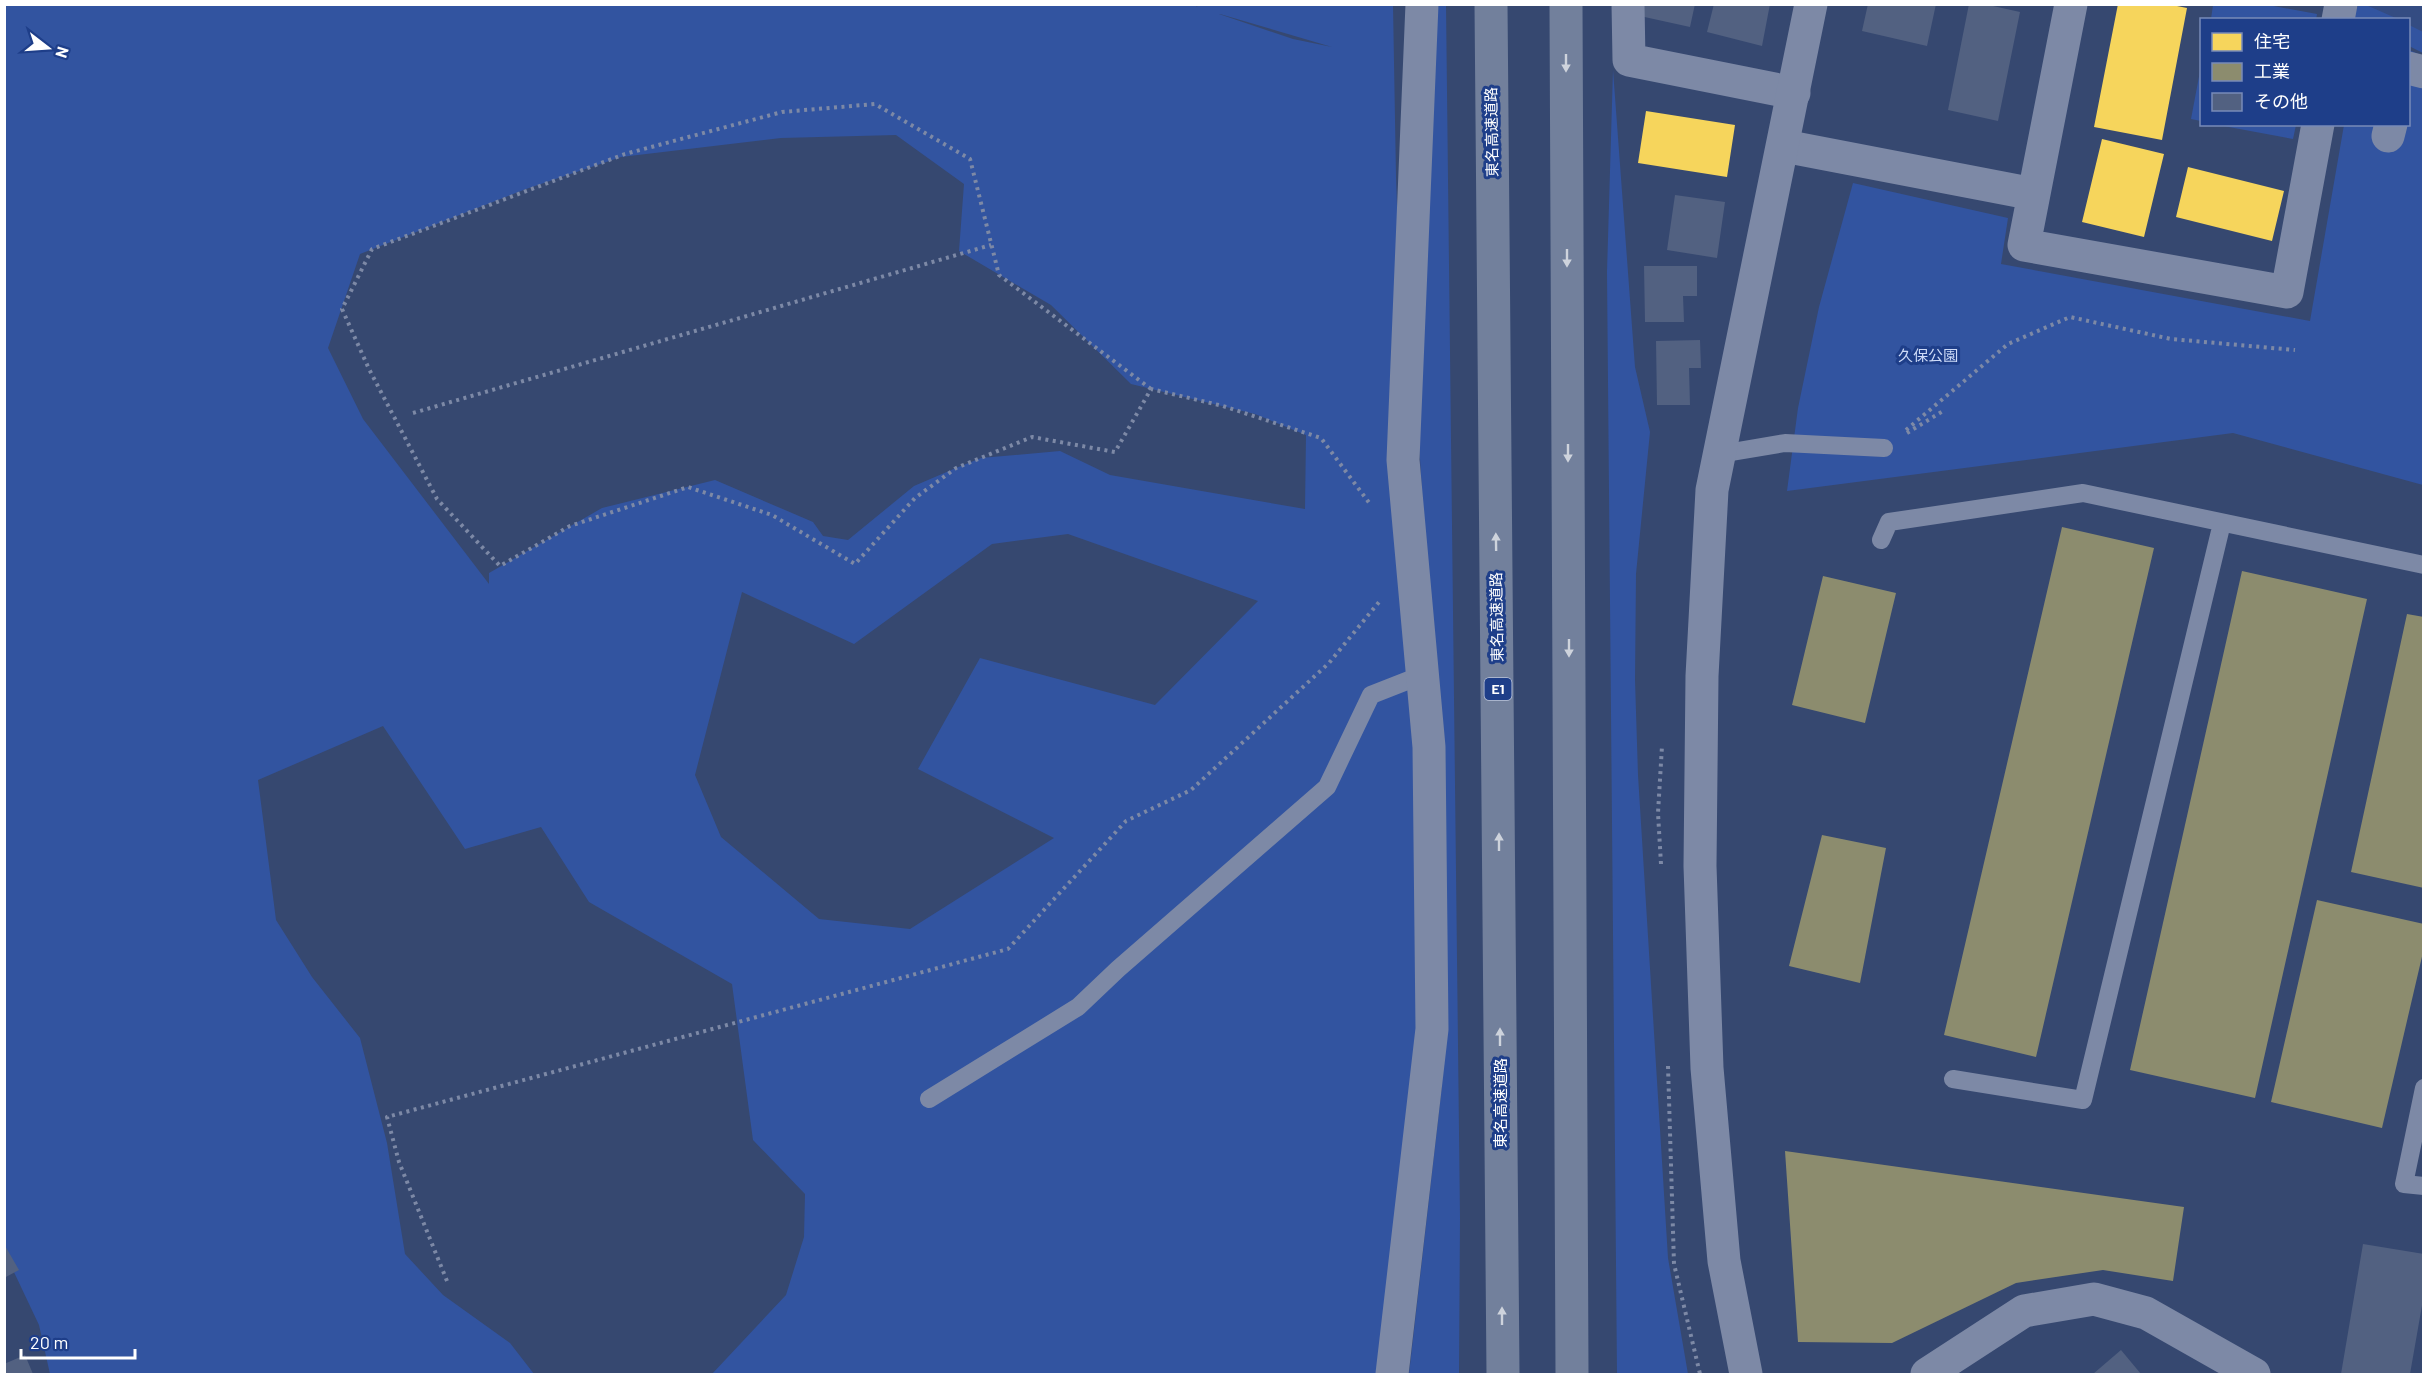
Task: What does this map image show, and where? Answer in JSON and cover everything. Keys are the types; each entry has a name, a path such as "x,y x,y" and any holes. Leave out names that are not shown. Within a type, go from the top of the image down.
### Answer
{"highway":[{"name":"東名高速道路","path":"1491,4 1503,1374"},
{"path":"1566,4 1572,1374"}],"street":[{"path":"1392,1374 1432,1029 1429,747 1403,460 1422,4"},
{"path":"1628,4 1629,60 1794,93"},
{"path":"1746,1374 1723,1250 1707,1068 1700,866 1702,676 1712,490 1784,146 1811,4"},
{"path":"2071,4 2024,245 2287,292 2318,126"},
{"path":"1784,146 2034,194"},
{"path":"1927,1374 2024,1311 2094,1299 2146,1313 2254,1374"}],"lane":[{"path":"1720,454 1785,443 1884,448"},
{"path":"1881,540 1889,522 2083,493 2424,565"},
{"path":"1953,1079 2083,1100 2222,523"},
{"path":"929,1099 1078,1007 1118,969 1326,787 1371,695 1422,675"},
{"path":"2424,1088 2404,1184 2424,1186"}],"path":[{"path":"1151,389 1115,452 1032,437 956,468 915,498 855,564 772,515 688,487 570,526 500,566 437,499 369,369 342,309 372,249 625,154 782,112 875,104 970,159 999,274 1151,389 1223,406 1321,438 1370,505"},
{"path":"413,413 992,245"},
{"path":"1884,448 2008,344 2070,317 2171,339 2295,350"},
{"path":"1884,448 1943,411"},
{"path":"447,1281 399,1162 387,1117 1008,949 1126,821 1191,790 1329,663 1413,562"}],"green space":[{"path":"1195,4 1197,7 1198,4 1393,5 1396,177 1427,1071 1393,1374 712,1374 786,1295 804,1237 805,1194 753,1140 732,984 589,902 541,827 465,849 383,726 258,780 276,920 312,977 360,1038 387,1143 405,1254 443,1295 510,1343 534,1374 50,1374 39,1325 4,1251 4,5","holes":["1220,14 1332,47 1293,39","896,135 964,184 959,251 1051,305 1131,384 1255,414 1306,435 1305,509 1110,475 1060,451 981,458 956,468 914,486 848,540 823,536 813,522 715,480 602,508 489,573 489,584 363,419 328,348 360,254 526,189 621,157 781,138","1068,534 1258,601 1155,705 980,658 918,769 1054,838 910,929 819,919 721,837 695,775 742,592 854,644 992,544"]},
{"path":"1446,4 1460,1218 1459,1374 1409,1374 1442,1085 1439,769 1417,410 1417,5"},
{"path":"2213,5 2268,5 2317,14 2316,18 2211,18"},
{"path":"2358,5 2423,5 2423,53 2410,46 2410,18 2354,18"},
{"name":"久保公園","path":"2410,50 2423,56 2423,485 2233,433 1787,491 1798,408 1819,307 1853,183 2008,218 2001,264 2310,321 2344,126 2410,126"},
{"path":"1613,70 1635,367 1650,432 1636,574 1635,680 1638,775 1668,1258 1688,1374 1617,1374 1607,272"},
{"path":"2200,71 2200,121 2191,119"},
{"path":"2223,126 2296,126 2293,139"}],"shaded area":[{"path":"2419,4 2423,6 2423,32 2410,26 2410,18 2396,18 2366,5"}],"building: 住宅":[{"path":"2118,4 2167,4 2187,8 2162,140 2094,127"},
{"path":"1646,111 1735,125 1727,177 1638,163"},
{"path":"2102,139 2164,154 2144,237 2082,222"},
{"path":"2188,167 2284,191 2272,241 2176,217"}],"building: 工業":[{"path":"2062,527 2154,548 2036,1057 1944,1035"},
{"path":"2242,571 2367,599 2255,1098 2130,1070"},
{"path":"1823,576 1896,593 1865,723 1792,705"},
{"path":"2407,614 2424,617 2424,888 2351,872"},
{"path":"1822,835 1886,848 1860,983 1789,966"},
{"path":"2317,900 2424,924 2424,948 2382,1128 2271,1102"},
{"path":"1785,1151 2184,1207 2173,1281 2103,1270 2016,1283 1892,1343 1798,1342"}],"building: その他":[{"path":"1643,4 1695,4 1690,27 1640,16"},
{"path":"1714,4 1770,4 1762,46 1707,32"},
{"path":"1868,4 1936,4 1927,46 1862,31"},
{"path":"1969,4 1984,4 2020,12 1998,121 1948,110"},
{"path":"1675,195 1725,202 1717,258 1667,250"},
{"path":"1644,266 1697,266 1697,296 1683,296 1684,322 1645,322"},
{"path":"1700,340 1701,368 1689,368 1690,405 1657,405 1656,341"},
{"path":"4,1244 19,1270 4,1278"},
{"path":"2363,1244 2424,1254 2424,1294 2410,1374 2341,1374"},
{"path":"2121,1350 2141,1374 2093,1374"},
{"path":"25,1355 33,1374 4,1374 4,1364"}]}
